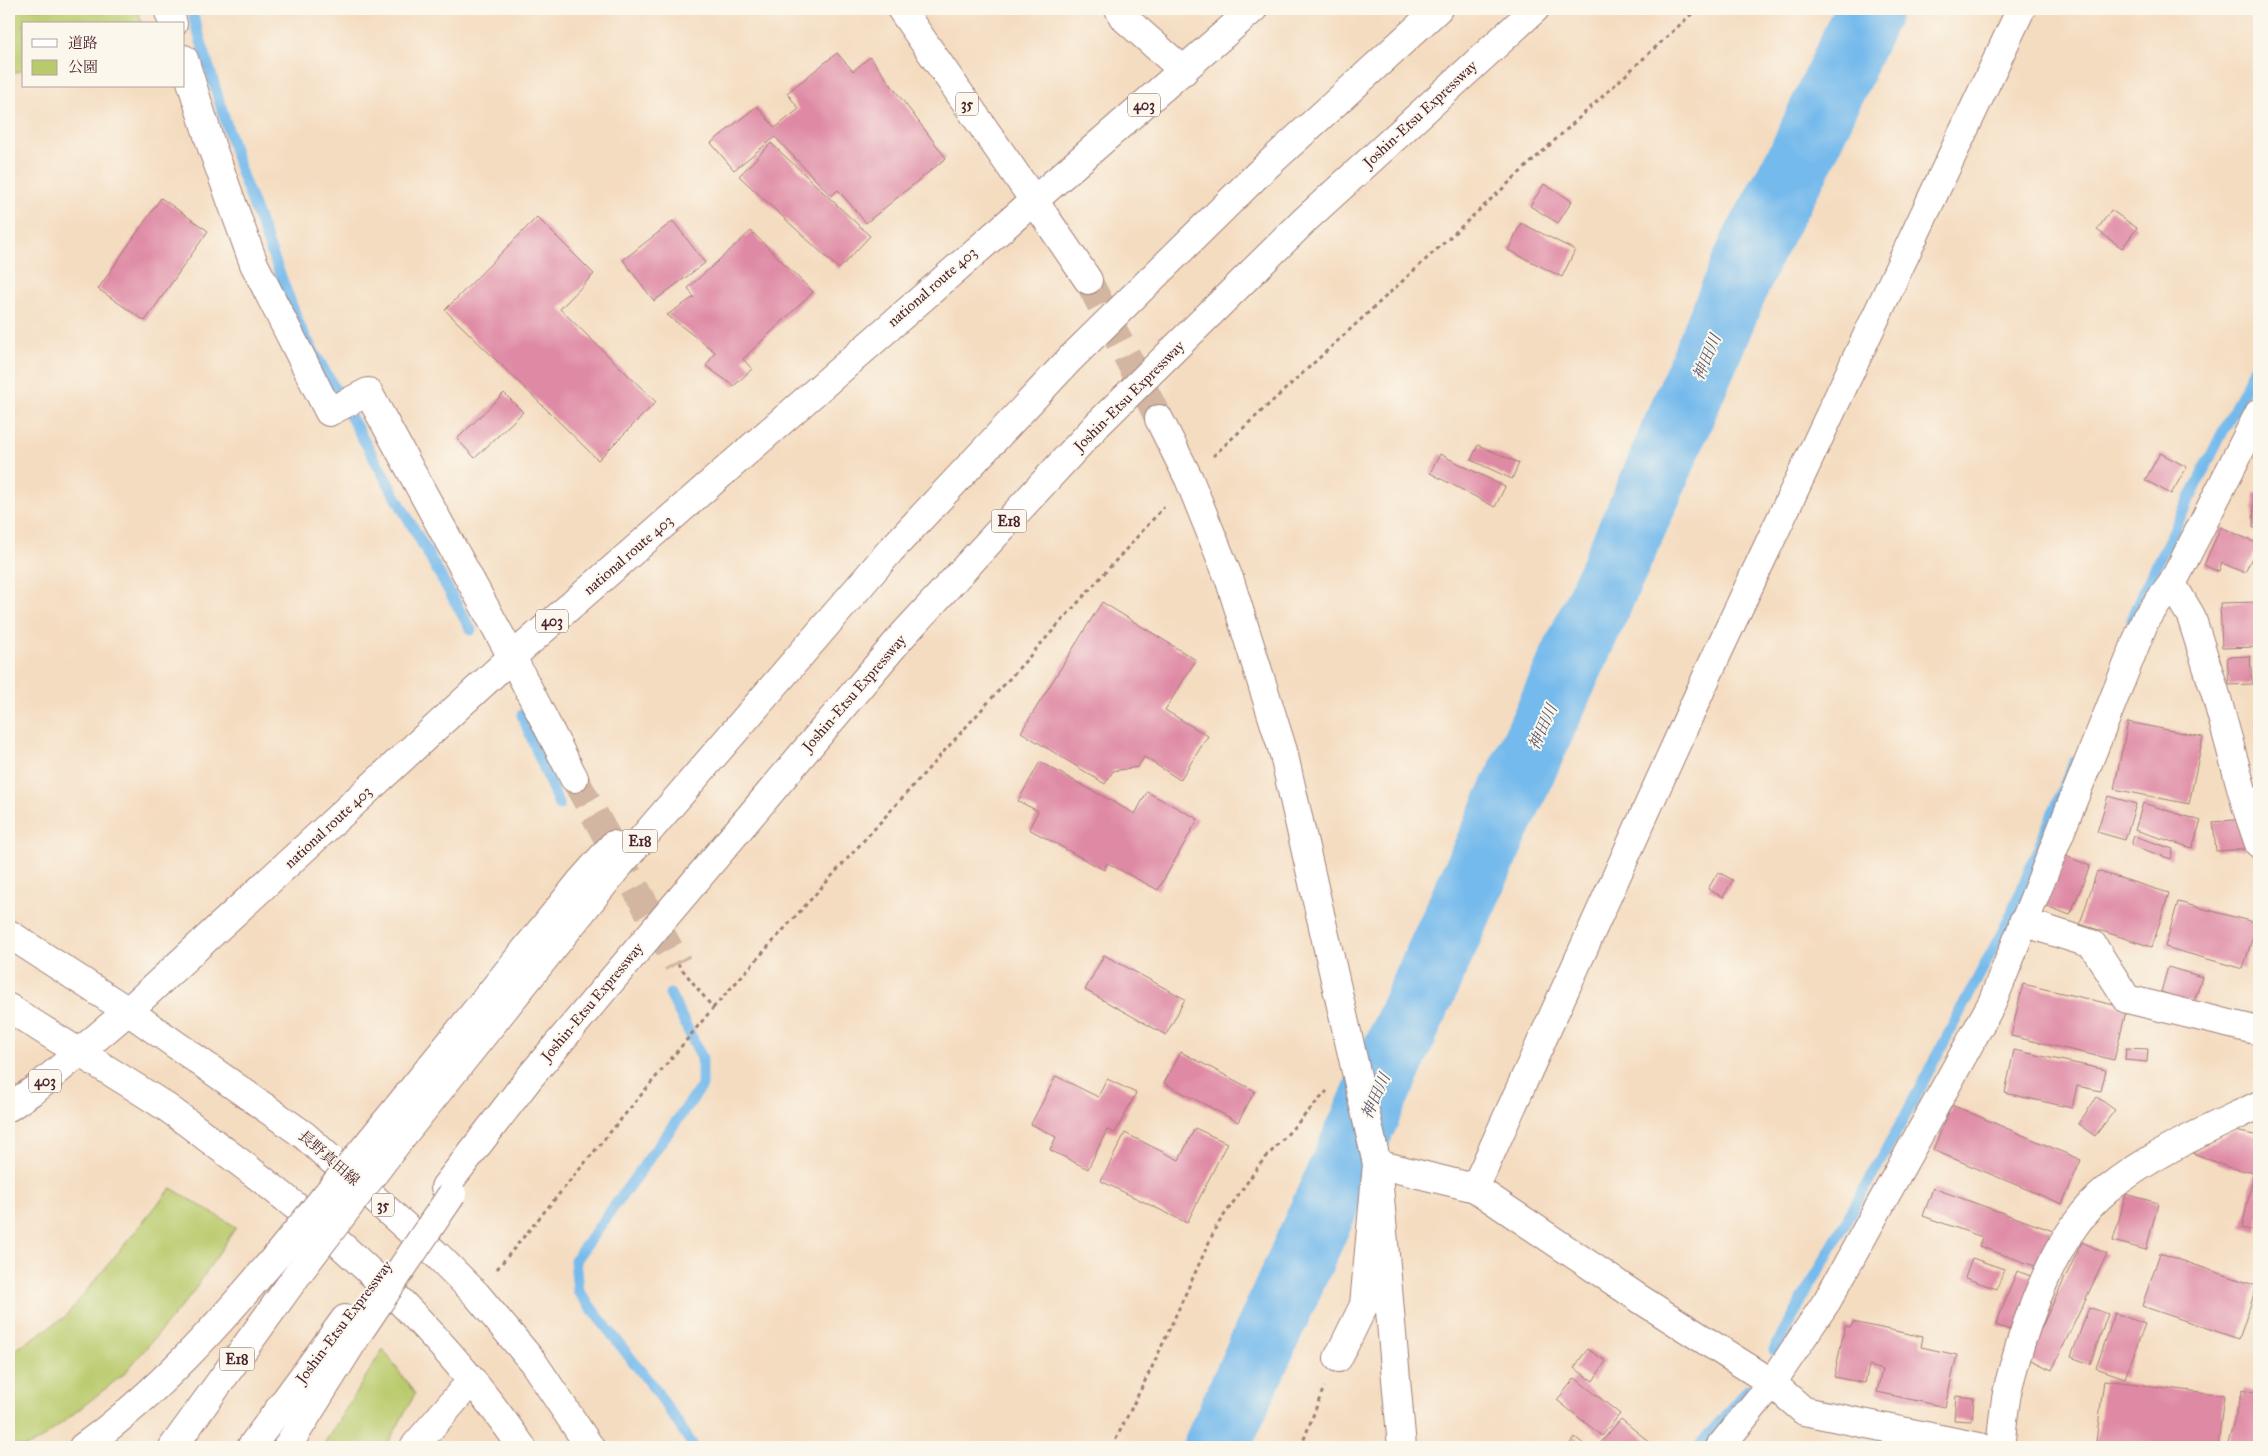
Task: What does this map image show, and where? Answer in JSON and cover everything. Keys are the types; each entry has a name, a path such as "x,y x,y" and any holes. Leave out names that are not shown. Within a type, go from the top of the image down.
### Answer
{"main road":[{"path":"168,9 172,22"},
{"name":"35","path":"901,9 1033,199"},
{"path":"1119,9 1123,17 1184,71"},
{"name":"national route 403","path":"9,1107 128,1012 512,657 1033,199 1184,71 1253,9"},
{"path":"83,1447 135,1407 182,1362 228,1313 278,1254 393,1131 588,873 762,678 890,551 1084,346 1260,172 1438,9"},
{"name":"Joshin-Etsu Expressway","path":"251,1447 352,1326 530,1077 903,635 1097,426 1306,219 1535,9"},
{"path":"1474,1188 1718,652 2021,9"},
{"path":"185,62 211,145 254,264 329,412 368,392 512,657 574,778"},
{"path":"1033,199 1088,280"},
{"path":"1720,1447 1772,1383 1827,1301 1992,1003 2146,618 2172,584 2259,413"},
{"path":"1159,419 1189,479 1230,581 1283,751 1377,1164 1402,1447"},
{"path":"2172,584 2191,616 2216,695 2247,810 2259,844"},
{"path":"2024,922 2092,944 2127,999 2259,1031"},
{"name":"長野真田線","path":"9,934 128,1012 304,1135 430,1249 476,1294 533,1362 590,1447"},
{"path":"9,1008 166,1107 270,1184 354,1256 429,1330 472,1380 522,1447"},
{"path":"2000,1447 2009,1381 2050,1266 2073,1225 2106,1190 2169,1148 2259,1105"},
{"name":"E18","path":"173,1447 300,1271 393,1131"},
{"path":"1377,1164 1474,1188 1772,1383 1804,1411 1980,1447"},
{"path":"1338,1358 1364,1305 1377,1164"},
{"path":"287,1447 352,1326"},
{"path":"414,1447 472,1380"}],"path":[{"path":"476,1294 713,1008 1189,479 1697,9"},
{"path":"678,964 713,1008"},
{"path":"1112,1447 1154,1363 1216,1227 1260,1164 1309,1109 1358,1074"},
{"path":"1301,1447 1318,1399 1338,1358"}],"green space":[{"path":"9,9 137,9 141,22 22,22 22,71 9,74"},
{"path":"171,1188 236,1227 191,1295 124,1374 39,1441 25,1447 9,1447 9,1354 65,1317"},
{"path":"383,1349 415,1394 386,1447 322,1447"}],"building":[{"path":"837,53 853,71 870,57 946,158 866,223 838,190 831,196 775,137 734,170 711,143 757,106 775,128 799,109 787,93"},
{"path":"771,143 870,236 839,269 739,176"},
{"path":"1544,184 1572,201 1558,223 1530,206"},
{"path":"161,198 208,231 145,321 98,289"},
{"path":"2111,210 2137,228 2122,248 2097,230"},
{"path":"537,217 594,274 560,309 656,402 598,460 445,310"},
{"path":"673,221 705,263 654,301 623,260"},
{"path":"1521,223 1575,250 1562,277 1508,250"},
{"path":"751,231 813,292 743,359 752,369 734,386 706,366 715,352 667,315 694,297 688,288"},
{"path":"504,393 523,412 475,458 457,439"},
{"path":"1478,445 1519,463 1512,479 1471,460"},
{"path":"2160,453 2187,467 2171,494 2145,480"},
{"path":"1440,454 1505,487 1495,507 1430,473"},
{"path":"2254,493 2259,493 2259,528 2253,528"},
{"path":"2221,527 2258,544 2245,573 2222,563 2219,572 2204,565"},
{"path":"1102,602 1196,660 1165,710 1208,736 1180,780 1144,757 1138,767 1113,771 1105,784 1021,732"},
{"path":"2259,602 2259,647 2222,648 2220,603"},
{"path":"2250,656 2252,684 2229,685 2227,657"},
{"path":"2256,718 2259,718 2259,755 2258,755"},
{"path":"2128,722 2203,737 2189,804 2114,789"},
{"path":"1040,762 1135,814 1147,792 1198,819 1158,890 1107,863 1104,870 1029,829 1038,811 1018,801"},
{"path":"2108,796 2136,804 2125,840 2097,832"},
{"path":"2143,803 2201,821 2192,848 2135,830"},
{"path":"2243,819 2246,849 2216,851 2213,822"},
{"path":"2134,836 2173,849 2171,859 2131,845"},
{"path":"2066,856 2090,866 2070,915 2046,906"},
{"path":"2097,871 2169,893 2152,947 2080,924"},
{"path":"1718,872 1733,880 1723,897 1708,889"},
{"path":"2178,902 2257,923 2243,969 2165,947"},
{"path":"1104,955 1185,999 1166,1035 1085,990"},
{"path":"2259,956 2259,973 2254,972"},
{"path":"2168,967 2202,977 2194,1002 2161,992"},
{"path":"2023,984 2127,1008 2114,1060 2011,1036"},
{"path":"2126,1048 2148,1049 2147,1062 2125,1060"},
{"path":"2014,1050 2106,1070 2101,1091 2077,1086 2072,1108 2005,1093"},
{"path":"1181,1052 1255,1091 1238,1122 1164,1083"},
{"path":"1056,1076 1098,1097 1107,1079 1136,1093 1115,1133 1107,1130 1088,1169 1050,1150 1056,1137 1031,1124"},
{"path":"2097,1097 2115,1110 2095,1136 2078,1124"},
{"path":"1952,1105 2081,1160 2062,1204 1933,1150"},
{"path":"1195,1128 1227,1143 1187,1223 1101,1181 1125,1133 1179,1160"},
{"path":"2235,1131 2259,1136 2259,1232 2242,1228 2254,1173 2228,1167 2193,1153"},
{"path":"1933,1188 2053,1231 2040,1268 1979,1246 1982,1237 1923,1216"},
{"path":"2126,1194 2158,1203 2146,1250 2113,1241"},
{"path":"2082,1242 2107,1254 2052,1370 2027,1358"},
{"path":"2160,1253 2257,1286 2239,1339 2142,1306"},
{"path":"1972,1258 2004,1269 1997,1289 1965,1278"},
{"path":"2017,1271 2039,1279 2018,1333 1996,1325"},
{"path":"2089,1307 2108,1314 2090,1364 2071,1357"},
{"path":"2115,1313 2145,1324 2125,1378 2096,1368"},
{"path":"1853,1322 1923,1337 1921,1347 1957,1355 1945,1407 1877,1392 1882,1370 1869,1366 1865,1383 1834,1377 1845,1326 1851,1327"},
{"path":"1587,1349 1606,1361 1593,1381 1574,1368"},
{"path":"1575,1378 1620,1414 1602,1436 1557,1400"},
{"path":"2104,1380 2224,1395 2218,1447 2142,1447 2096,1442"},
{"path":"2243,1389 2259,1393 2259,1447 2227,1447"},
{"path":"1956,1396 1974,1398 1972,1421 1954,1420"},
{"path":"1621,1419 1652,1444 1650,1447 1597,1447"},
{"path":"1575,1437 1587,1447 1567,1447"},
{"path":"1820,1442 1838,1447 1819,1447"}],"waterway":[{"path":"191,9 242,175 301,329 471,630"},
{"name":"神田川","path":"1216,1447 1649,491 1751,250 1800,159 1869,9"},
{"path":"2132,620 2145,588 2259,359"},
{"path":"522,715 559,805"},
{"path":"1774,1350 1904,1118 2009,919 2074,762"},
{"path":"670,994 702,1058 702,1086 575,1260 578,1291 657,1392 694,1447"},
{"path":"1698,1447 1749,1389"}],"tunnel":[{"path":"1088,280 1159,419"},
{"path":"574,778 678,964"}]}
